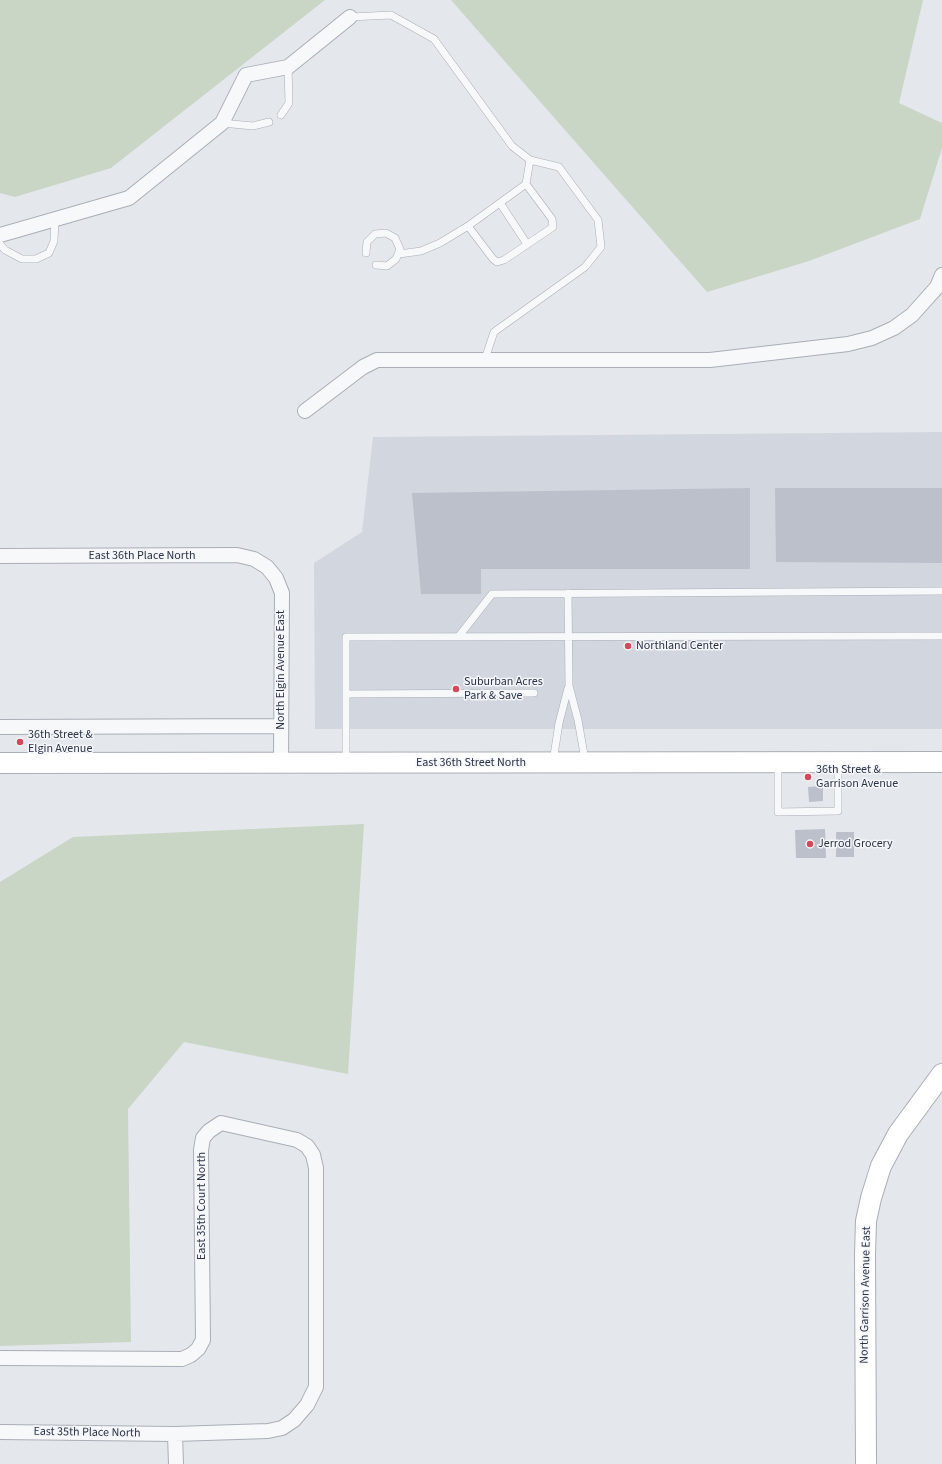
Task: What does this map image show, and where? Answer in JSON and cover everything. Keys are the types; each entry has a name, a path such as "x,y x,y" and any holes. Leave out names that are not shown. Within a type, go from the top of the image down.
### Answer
{"main road":[{"name":"East 36th Street North","path":"0,763 942,762"},
{"name":"North Garrison Avenue East","path":"866,1464 866,1221 871,1198 881,1166 898,1134 942,1074"}],"street":[{"path":"0,235 129,198 222,124 246,75 288,67 350,17"},
{"path":"305,411 363,367 377,360 710,360 848,344 872,338 894,328 912,315 940,284"},
{"name":"East 36th Place North","path":"0,556 237,555 254,559 267,567 276,578"},
{"name":"North Elgin Avenue East","path":"276,578 282,593 281,762"},
{"path":"0,727 281,726"},
{"name":"East 35th Court North","path":"0,1358 182,1358 191,1355 198,1350 203,1340 201,1150 203,1138 209,1131 221,1123 297,1140 307,1146 314,1156 316,1168 316,1387 307,1404 294,1420 282,1428 268,1431 175,1434"},
{"name":"East 35th Place North","path":"0,1432 175,1434"},
{"path":"175,1434 176,1464"}],"lane":[{"path":"350,17 391,15 434,39 512,146 530,160 559,167 598,220 601,247 585,267 494,332 485,359"},
{"path":"281,115 290,103 288,67"},
{"path":"222,124 253,126 269,122"},
{"path":"399,254 421,251 440,243 468,226 526,184 530,160"},
{"path":"468,226 493,259 497,262 504,260 553,227 552,219 526,184"},
{"path":"500,203 527,244"},
{"path":"0,244 5,250 22,259 36,259 50,253 54,241 55,219"},
{"path":"366,253 367,242 375,234 386,233 395,238 398,243 399,254 396,260 387,266 376,265"},
{"path":"459,636 492,594 942,591"},
{"path":"568,593 569,686 578,720 586,763"},
{"path":"346,762 346,637 942,636"},
{"path":"553,763 559,723 569,686"},
{"path":"346,694 534,693"},
{"path":"778,762 778,812 838,811 838,762"}],"shaded area":[{"name":"Northland Center","path":"942,432 942,729 315,729 314,563 362,532 373,437"}],"green space":[{"path":"0,0 325,0 111,168 15,197 0,193"},
{"path":"451,0 923,0 899,103 942,123 942,148 920,219 809,261 707,292"},
{"path":"364,824 348,1074 184,1042 128,1109 131,1342 0,1346 0,882 73,837"}],"building":[{"path":"750,488 750,569 481,569 481,594 421,594 412,493"},
{"path":"775,488 942,488 942,563 776,562"},
{"path":"823,786 823,801 809,802 808,787"},
{"name":"Jerrod Grocery","path":"825,829 826,858 796,858 795,830"},
{"path":"836,832 854,832 854,857 836,857"}],"place":[{"name":"Northland Center","path":"628,646"},
{"name":"Suburban Acres Park & Save","path":"456,689"},
{"name":"36th Street & Elgin Avenue","path":"20,742"},
{"name":"36th Street & Garrison Avenue","path":"808,777"},
{"name":"Jerrod Grocery","path":"810,844"}]}
